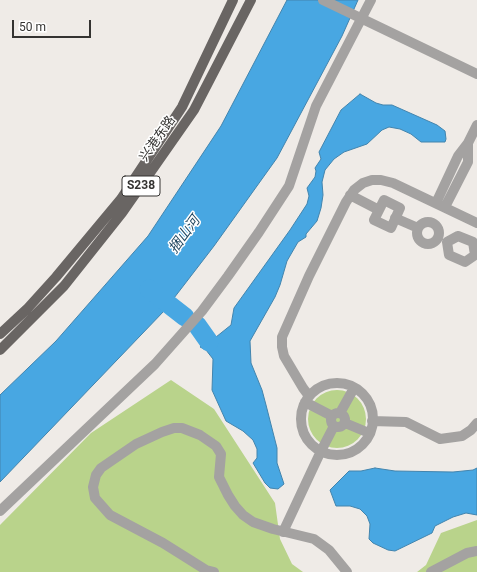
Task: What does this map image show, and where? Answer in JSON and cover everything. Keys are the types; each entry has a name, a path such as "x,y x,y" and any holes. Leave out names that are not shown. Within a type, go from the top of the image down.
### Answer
{"main road":[{"name":"兴港东路","path":"0,334 27,309 56,277 121,199 182,107 233,0"},
{"name":"兴港东路","path":"0,350 64,286 122,213 194,110 251,0"}],"street":[{"path":"323,0 477,74"},
{"path":"0,511 155,364 202,311 228,276 289,186 316,106 360,18 371,0"},
{"path":"440,205 468,162 468,143 477,125"},
{"path":"345,423 344,416 336,414 307,399 303,388 284,356 282,337 309,276 350,195 363,183 372,180 381,180 403,187 477,223"},
{"path":"350,195 379,210 384,200 400,208 396,218 418,228"},
{"path":"443,240 439,229 432,222 425,222 418,228 418,237 426,243 433,243 443,240 458,236 473,242 476,256 465,262 449,255 443,240"},
{"path":"339,383 354,388 361,393 368,402 372,414 372,426 369,434 361,446 351,452 340,455 321,452 309,442 303,432 301,421 302,409 307,399 316,390 327,385 339,383"},
{"path":"334,426 331,423 354,388"},
{"path":"372,421 406,422 440,439 462,436 471,430 477,423"},
{"path":"334,426 341,427 345,423"},
{"path":"345,423 369,434"},
{"path":"283,532 334,426"},
{"path":"214,572 206,570 158,540 110,516 95,498 93,487 96,476 102,468 123,452 151,436 174,428 182,428 192,431 216,446 221,454 219,477 222,486 235,506 243,515 253,522 283,532 314,539 329,550 347,572"},
{"path":"431,572 467,553 477,550"}],"green space":[{"path":"171,380 214,409 275,503 280,539 292,564 303,572 0,572 0,525 91,433"},
{"path":"331,390 343,390 358,398 366,413 366,425 358,440 343,448 331,448 316,440 308,425 308,413 316,398"},
{"path":"477,520 477,572 417,572 426,565 441,533"}],"water":[{"name":"捆山河","path":"287,0 358,0 342,36 277,158 214,246 164,311 0,482 0,395 56,341 148,236 221,126"},
{"path":"360,94 376,103 392,105 437,125 445,131 446,139 445,142 421,142 411,134 400,129 389,127 382,130 367,144 344,152 334,159 325,170 322,182 323,195 321,208 317,221 306,234 306,237 298,242 287,261 275,297 250,341 251,363 262,390 277,448 277,463 284,484 278,489 270,488 265,483 253,463 257,458 257,449 253,440 243,431 226,421 212,390 213,359 206,350 200,347 211,335 216,337 231,325 234,308 307,204 309,196 307,188 315,177 315,168 321,159 319,152 341,110"},
{"path":"375,468 395,471 453,472 473,470 477,468 477,515 466,513 453,517 435,526 432,533 395,551 388,550 373,543 369,539 370,524 367,516 360,509 350,506 336,506 330,490 349,471 361,471"}],"waterway":[{"path":"149,289 185,317"},
{"path":"197,325 209,342"}]}
